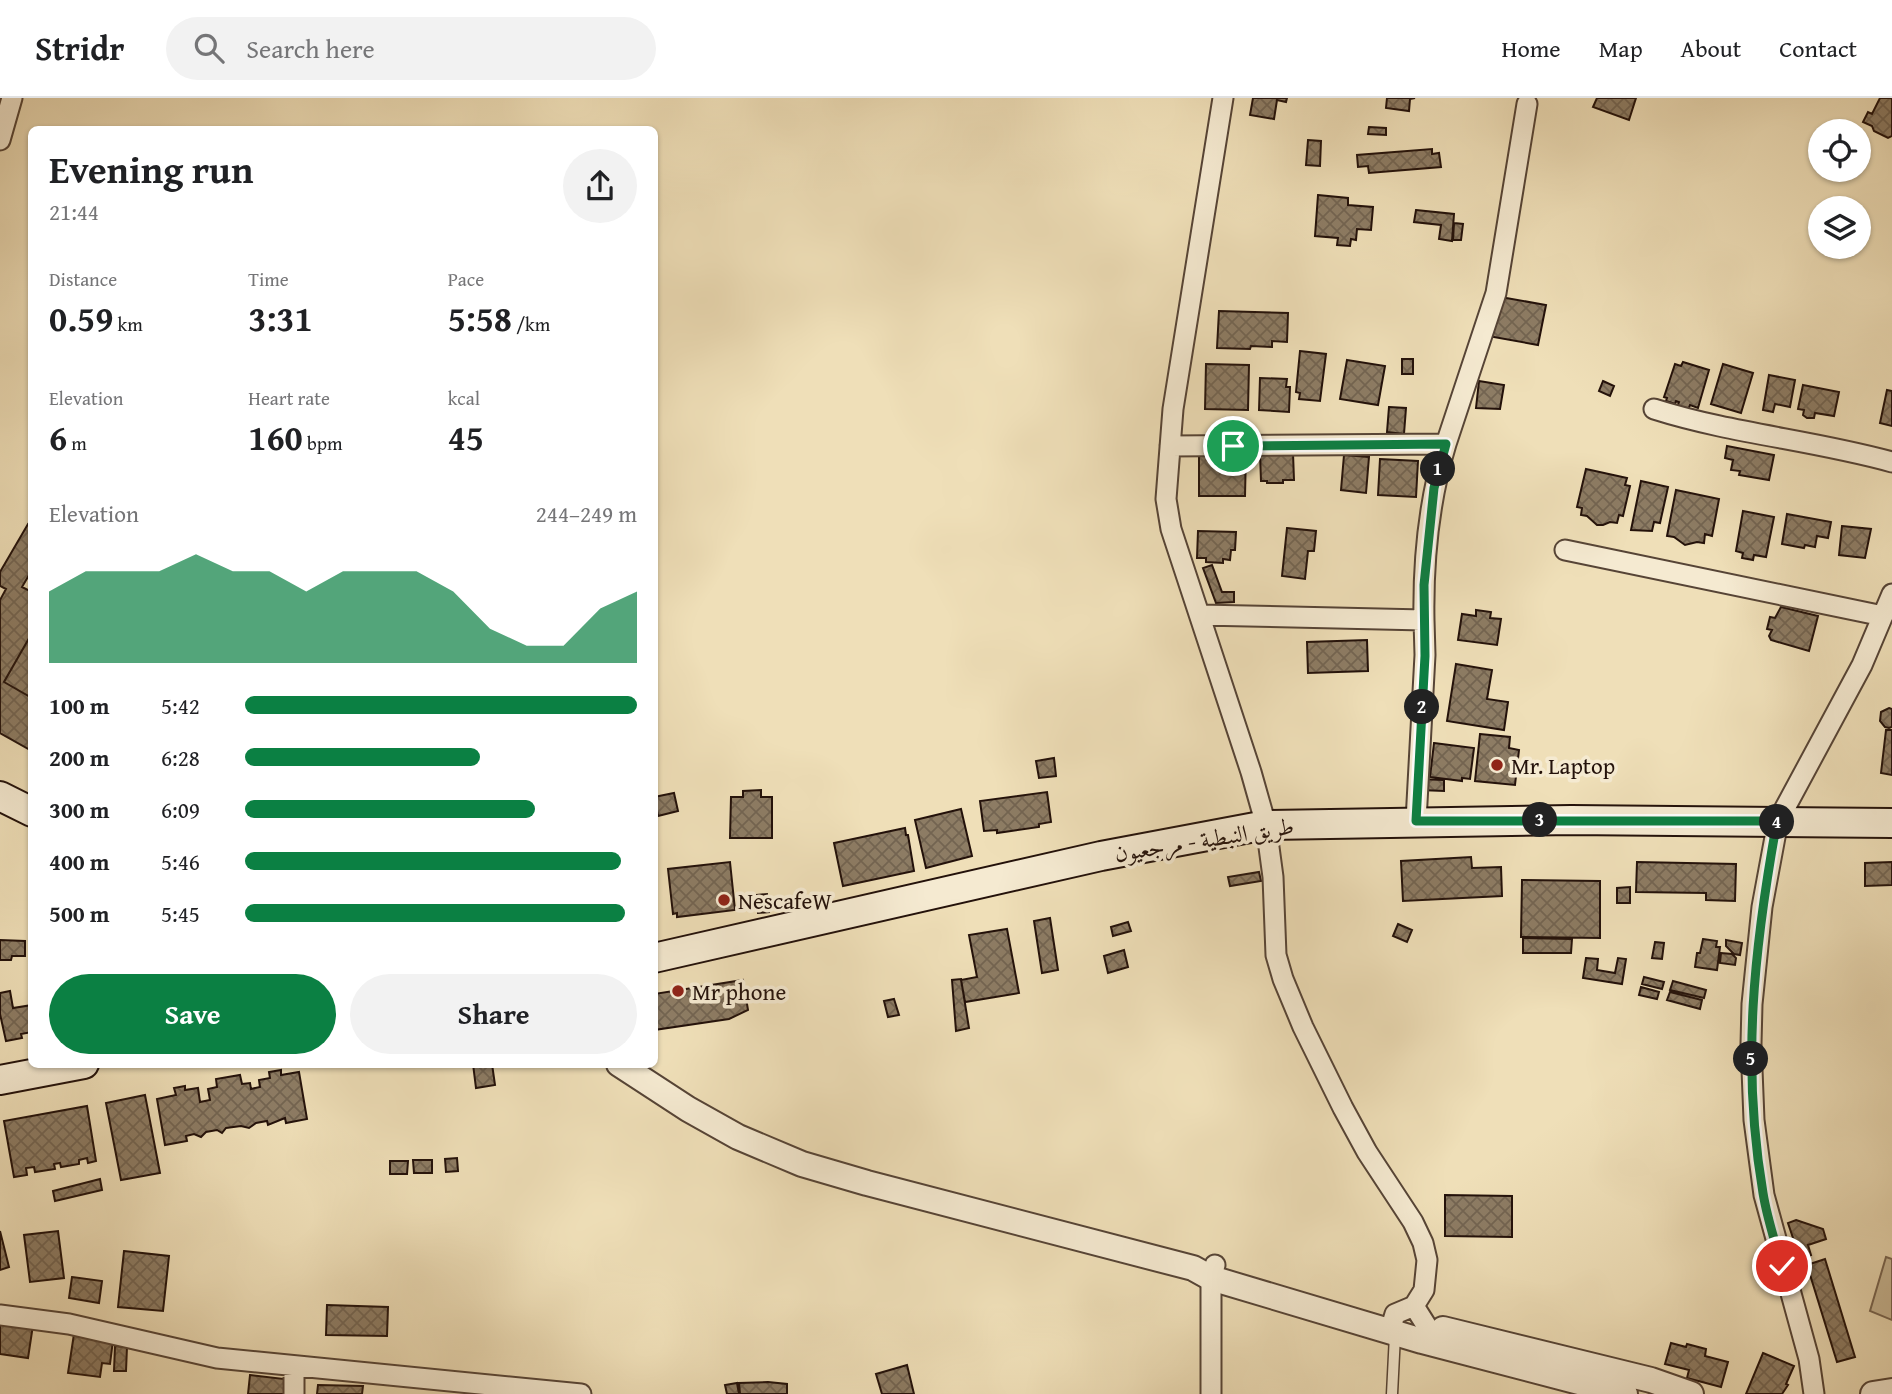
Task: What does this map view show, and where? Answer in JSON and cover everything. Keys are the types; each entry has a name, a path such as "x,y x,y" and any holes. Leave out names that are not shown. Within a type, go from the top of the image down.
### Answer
{"main road":[{"path":"0,796 28,810"},
{"name":"طريق النبطية - مرجعيون","path":"658,957 1101,856 1266,825 1416,821 1892,823"},
{"path":"0,1080 63,1068"}],"street":[{"path":"0,140 12,98"},
{"path":"1223,98 1173,409 1166,499 1171,529 1266,825 1273,877 1276,955 1283,979 1303,1027 1343,1108 1367,1152 1413,1222 1423,1243 1427,1260 1424,1290 1407,1325"},
{"path":"1416,821 1425,656 1424,585 1434,488 1496,293 1527,104"},
{"path":"1654,409 1716,427 1824,445 1892,462"},
{"path":"1170,446 1446,444"},
{"path":"1565,551 1882,616"},
{"path":"1814,1394 1809,1359 1763,1195 1754,1120 1752,1004 1762,907 1777,821 1846,696 1874,640 1892,594"},
{"path":"1200,615 1424,621"},
{"path":"625,1068 698,1115 738,1137 802,1164 1407,1325 1666,1389"},
{"path":"1206,1270 1213,1334 1211,1394"},
{"path":"0,1315 69,1324 217,1358 581,1394"},
{"path":"1407,1325 1625,1394"},
{"path":"294,1394 295,1366"},
{"path":"1873,1394 1892,1391"}],"lane":[{"path":"1392,1394 1407,1325"}],"shaded area":[{"path":"1886,1257 1892,1259 1892,1320 1870,1311"}],"building":[{"path":"1253,98 1287,98 1286,102 1277,100 1274,119 1250,115"},
{"path":"1387,98 1415,98 1410,99 1409,111 1386,108"},
{"path":"1597,98 1636,98 1629,120 1593,107"},
{"path":"1880,98 1892,98 1892,136 1888,138 1874,131 1871,119 1864,119 1868,112 1872,114"},
{"path":"1369,127 1386,128 1386,135 1368,134"},
{"path":"1308,140 1321,141 1320,166 1306,165"},
{"path":"1432,149 1432,154 1439,153 1441,167 1369,173 1368,166 1358,167 1357,155"},
{"path":"1318,195 1348,198 1348,205 1373,207 1371,230 1357,229 1356,240 1351,239 1350,246 1337,245 1338,238 1315,236"},
{"path":"1416,210 1454,214 1452,241 1439,239 1441,225 1414,222"},
{"path":"1454,223 1463,224 1461,240 1453,240"},
{"path":"1495,296 1546,305 1538,345 1488,336"},
{"path":"1219,311 1288,313 1287,342 1272,341 1272,347 1251,346 1250,349 1217,348"},
{"path":"1300,351 1326,354 1320,401 1299,399 1300,393 1296,392"},
{"path":"1402,359 1413,359 1413,374 1402,374"},
{"path":"1347,360 1385,366 1378,405 1340,399"},
{"path":"1683,362 1709,370 1698,408 1690,405 1688,410 1677,407 1679,402 1676,401 1675,404 1666,401 1667,398 1664,397 1675,364 1681,366"},
{"path":"1206,364 1249,365 1248,410 1205,409"},
{"path":"1723,364 1753,373 1741,413 1711,404"},
{"path":"1769,375 1795,380 1790,407 1775,404 1773,412 1763,410"},
{"path":"1260,378 1287,379 1286,387 1290,387 1289,412 1259,410"},
{"path":"1479,381 1504,385 1500,409 1476,408"},
{"path":"1603,381 1614,386 1610,396 1599,391"},
{"path":"1803,385 1839,392 1834,416 1815,413 1814,418 1807,418 1803,415 1804,410 1798,409"},
{"path":"1887,390 1892,391 1892,426 1880,423"},
{"path":"1389,407 1406,408 1404,434 1387,432"},
{"path":"1727,446 1774,455 1769,480 1739,475 1740,471 1731,470 1733,460 1725,458"},
{"path":"1199,452 1246,452 1245,496 1199,496"},
{"path":"1293,453 1294,480 1283,480 1283,483 1261,481 1260,454"},
{"path":"1344,455 1369,457 1366,493 1341,490"},
{"path":"1380,459 1418,461 1416,497 1378,495"},
{"path":"1586,469 1627,478 1625,485 1630,486 1623,516 1619,515 1617,523 1597,525 1587,516 1581,515 1582,508 1577,507"},
{"path":"1641,481 1668,487 1660,523 1654,522 1652,531 1631,530"},
{"path":"1676,490 1719,499 1712,536 1705,534 1704,543 1685,545 1674,537 1667,536"},
{"path":"1743,511 1774,517 1766,557 1754,555 1753,560 1742,558 1743,553 1736,551"},
{"path":"1787,514 1831,522 1828,538 1817,536 1815,547 1782,544"},
{"path":"28,524 28,577 22,587 28,590 28,640 4,682 28,696 28,749 0,733 0,600 6,589 0,586 0,572"},
{"path":"1842,526 1871,529 1865,558 1839,555"},
{"path":"1287,528 1316,531 1314,551 1308,551 1305,579 1282,576"},
{"path":"1198,531 1236,532 1235,550 1231,550 1230,560 1223,559 1223,563 1206,562 1206,558 1197,558"},
{"path":"1212,565 1222,592 1234,592 1234,602 1216,603 1203,568"},
{"path":"1781,607 1818,616 1809,651 1771,640 1769,636 1772,630 1767,629 1770,617 1775,618"},
{"path":"1476,610 1491,612 1490,618 1501,619 1497,645 1458,640 1462,614 1476,616"},
{"path":"28,640 28,696 4,682"},
{"path":"1367,640 1368,671 1308,673 1307,642"},
{"path":"1456,664 1492,670 1487,699 1508,702 1504,730 1447,721"},
{"path":"1892,709 1892,727 1889,728 1880,721 1881,712"},
{"path":"1886,730 1892,730 1892,775 1881,773"},
{"name":"Mr. Laptop","path":"1480,734 1510,737 1509,748 1519,750 1515,785 1475,781"},
{"path":"1434,743 1474,748 1470,779 1462,778 1462,781 1430,777"},
{"path":"1054,758 1056,776 1039,778 1036,761"},
{"path":"1420,779 1444,780 1444,791 1420,790"},
{"path":"761,790 761,797 772,797 772,838 730,838 731,797 743,797 743,791"},
{"path":"1047,792 1051,822 1039,824 1039,827 997,833 997,830 984,831 980,801"},
{"path":"674,793 678,811 658,816 658,796"},
{"path":"961,809 972,856 926,868 915,820"},
{"path":"905,828 914,871 843,886 834,843"},
{"path":"1471,857 1472,868 1501,867 1502,896 1403,901 1401,861"},
{"path":"730,862 735,910 677,917 677,913 673,914 668,869"},
{"path":"1637,862 1736,864 1735,901 1706,900 1706,893 1636,892"},
{"path":"1892,862 1892,885 1865,886 1865,863"},
{"path":"1259,872 1261,881 1230,886 1228,877"},
{"path":"1522,880 1600,881 1600,938 1521,937"},
{"path":"1630,887 1630,903 1617,903 1617,888"},
{"path":"767,894 769,912 758,913 757,895"},
{"path":"1050,918 1058,970 1042,973 1034,921"},
{"path":"1128,922 1131,931 1113,936 1111,927"},
{"path":"1398,924 1412,930 1407,942 1393,936"},
{"path":"1007,929 1019,993 965,1002 961,980 977,977 969,935"},
{"path":"1523,938 1572,939 1571,953 1523,953"},
{"path":"1703,939 1717,941 1716,947 1720,947 1717,970 1695,967"},
{"path":"0,940 25,941 25,956 0,960"},
{"path":"1726,940 1742,943 1740,955 1734,954 1726,946"},
{"path":"1655,942 1664,943 1662,959 1652,958"},
{"path":"1124,950 1128,967 1108,973 1104,956"},
{"path":"1721,953 1732,954 1736,958 1735,965 1720,963"},
{"path":"1586,958 1598,959 1597,970 1615,973 1618,958 1626,959 1622,984 1583,978"},
{"path":"1644,977 1664,982 1662,989 1642,984"},
{"path":"961,979 969,1028 956,1031 952,980"},
{"path":"743,980 748,1010 729,1019 658,1029 658,993"},
{"path":"1673,981 1706,990 1704,998 1670,990"},
{"path":"1641,987 1659,992 1657,999 1639,995"},
{"path":"10,991 13,1008 28,1006 28,1033 21,1034 22,1038 6,1041 0,1014 0,993"},
{"path":"1670,992 1702,1000 1700,1009 1667,1000"},
{"path":"894,999 899,1015 888,1017 884,1001"},
{"path":"474,1068 493,1068 495,1085 476,1088"},
{"path":"281,1070 281,1075 299,1072 307,1119 286,1123 285,1118 268,1125 267,1121 256,1123 249,1128 226,1128 222,1133 217,1130 206,1132 201,1137 194,1134 186,1136 187,1141 165,1145 157,1099 176,1095 174,1088 198,1088 200,1102 210,1100 208,1089 217,1087 216,1079 240,1075 242,1084 250,1083 251,1089 260,1087 259,1080 270,1078 269,1072"},
{"path":"145,1095 160,1173 121,1180 106,1103"},
{"path":"87,1106 96,1161 88,1163 87,1158 79,1160 79,1164 61,1167 60,1163 54,1164 55,1169 35,1172 34,1167 26,1168 27,1175 14,1177 4,1121"},
{"path":"457,1158 458,1171 446,1172 445,1159"},
{"path":"413,1160 432,1160 432,1173 414,1173"},
{"path":"390,1161 408,1161 407,1174 390,1174"},
{"path":"100,1179 102,1190 55,1201 53,1191"},
{"path":"1445,1195 1512,1196 1512,1237 1445,1236"},
{"path":"1796,1220 1823,1229 1826,1239 1808,1245 1811,1255 1799,1259 1797,1252 1792,1254 1791,1250 1794,1249 1791,1241 1794,1241 1788,1223"},
{"path":"0,1231 9,1267 0,1270"},
{"path":"58,1231 64,1278 30,1282 24,1235"},
{"path":"124,1251 169,1256 163,1311 118,1307"},
{"path":"1825,1259 1855,1357 1837,1362 1807,1265"},
{"path":"72,1277 102,1281 99,1303 69,1298"},
{"path":"327,1305 388,1307 387,1336 326,1335"},
{"path":"0,1320 33,1325 28,1358 0,1354"},
{"path":"74,1334 113,1340 110,1364 102,1363 100,1377 68,1373"},
{"path":"1671,1343 1706,1349 1705,1356 1728,1362 1721,1387 1687,1378 1689,1370 1665,1364"},
{"path":"115,1346 127,1347 126,1371 114,1371"},
{"path":"1763,1353 1794,1366 1782,1394 1746,1394"},
{"path":"907,1365 914,1394 882,1394 876,1374"},
{"path":"250,1375 293,1380 291,1394 248,1394"},
{"path":"737,1383 739,1394 727,1394 725,1385"},
{"path":"739,1383 787,1384 787,1394 740,1394"},
{"path":"318,1385 363,1386 362,1394 317,1394"}],"place":[{"name":"Mr. Laptop","path":"1497,765"},
{"name":"NescafeW","path":"724,900"},
{"name":"Mr phone","path":"678,991"}],"route":[{"path":"1233,446 1446,444 1434,488 1424,585 1425,656 1416,821 1777,821 1762,907 1752,1004 1751,1044 1754,1120 1763,1195 1782,1266"}]}
